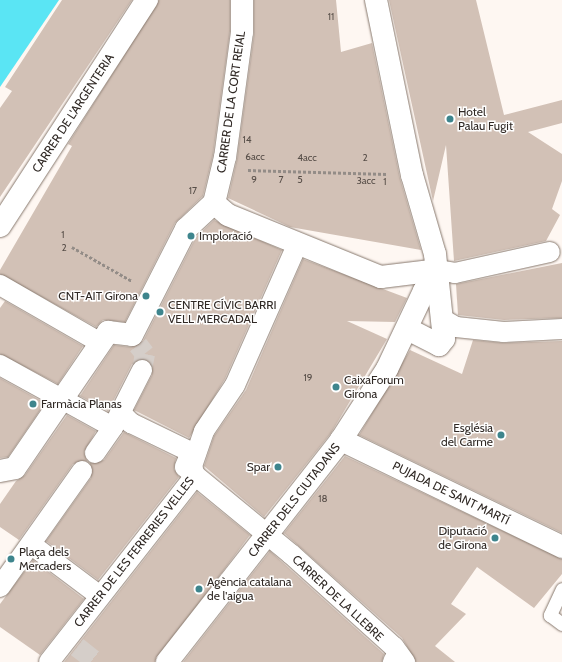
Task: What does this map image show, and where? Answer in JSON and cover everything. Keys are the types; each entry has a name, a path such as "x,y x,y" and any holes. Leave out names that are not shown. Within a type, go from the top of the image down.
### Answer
{"street":[{"name":"CARRER DE L'ARGENTERIA","path":"0,226 147,0"},
{"name":"CARRER DE LA CORT REIAL","path":"214,203 221,171 242,32 242,0"},
{"path":"376,0 412,175 438,270 444,339 439,345 407,329"},
{"path":"131,338 186,229 214,203 228,215 380,277 392,278 424,291"},
{"name":"CARRER DE LES FERRERIES VELLES","path":"49,662 72,643 100,596 195,476 192,466 204,430 235,385 298,243"},
{"path":"392,278 428,269 455,273 550,252"},
{"name":"CARRER DELS CIUTADANS","path":"167,662 341,440 387,369 424,291 438,270"},
{"path":"0,285 101,343"},
{"path":"131,338 145,289"},
{"path":"442,319 456,327 504,332 562,329"},
{"path":"0,471 15,468 108,332 131,338"},
{"path":"0,364 62,400 131,423 191,452 185,467 195,476"},
{"path":"94,453 116,419 142,370"},
{"name":"PUJADA DE SANT MARTÍ","path":"341,440 562,547"},
{"path":"0,587 32,545 82,470"},
{"name":"CARRER DE LA LLEBRE","path":"195,476 267,534 394,647 399,660"},
{"path":"32,545 100,596"}],"lane":[{"path":"562,588 550,615 562,624"}],"path":[{"path":"221,171 412,175"},
{"path":"72,247 145,289"}],"water":[{"path":"0,0 59,0 0,87"}],"building":[{"path":"62,0 132,0 0,197 0,108 12,91 5,87"},
{"path":"159,0 230,0 230,31 213,155 203,196 175,223 125,322 103,320 96,327 0,274 0,270 72,146 68,144"},
{"path":"254,0 336,0 341,52 372,43 400,178 421,250 290,227 228,198 237,159 254,34"},
{"path":"389,0 476,0 504,115 562,100 562,123 528,132 562,154 562,181 552,209 560,215 546,241 454,261 446,145 433,201"},
{"path":"214,220 282,250 225,379 189,438 134,410 152,375 152,364 147,360 132,364 108,411 80,396 114,345 131,347 143,341 196,237"},
{"path":"303,259 407,298 395,322 347,321 387,339 331,433 264,517 204,466 214,436 246,390"},
{"path":"562,263 562,318 504,320 458,315 456,284"},
{"path":"5,301 83,346 58,384 0,354 0,308"},
{"path":"473,340 504,343 562,341 562,533 359,435 410,350 462,374"},
{"path":"0,378 45,403 8,457 0,458"},
{"path":"67,415 96,431 84,452 87,461 73,464 19,540 0,527 0,504 16,481 25,475"},
{"path":"124,432 176,458 174,469 179,477 98,580 46,541 91,478 90,463 104,460"},
{"path":"345,456 562,559 562,574 534,608 477,567 451,604 466,614 435,646 455,662 416,662 402,638 284,533"},
{"path":"197,492 250,535 155,662 64,662"},
{"path":"270,551 384,654 382,662 183,662"},
{"path":"33,560 84,599 40,655 0,627 0,604"}],"tunnel":[{"path":"138,345 145,354 142,370"},
{"path":"77,647 96,662"}],"place":[{"name":"Hotel Palau Fugit","path":"450,119"},
{"name":"Imploració","path":"191,236"},
{"name":"CNT-AIT Girona","path":"146,296"},
{"name":"CENTRE CÍVIC BARRI VELL MERCADAL","path":"160,312"},
{"name":"CaixaForum Girona","path":"336,387"},
{"name":"Farmàcia Planas","path":"33,404"},
{"name":"Església del Carme","path":"501,435"},
{"name":"Spar","path":"278,467"},
{"name":"Diputació de Girona","path":"495,538"},
{"name":"Plaça dels Mercaders","path":"11,559"},
{"name":"Agència catalana de l'aigua","path":"199,589"}]}
